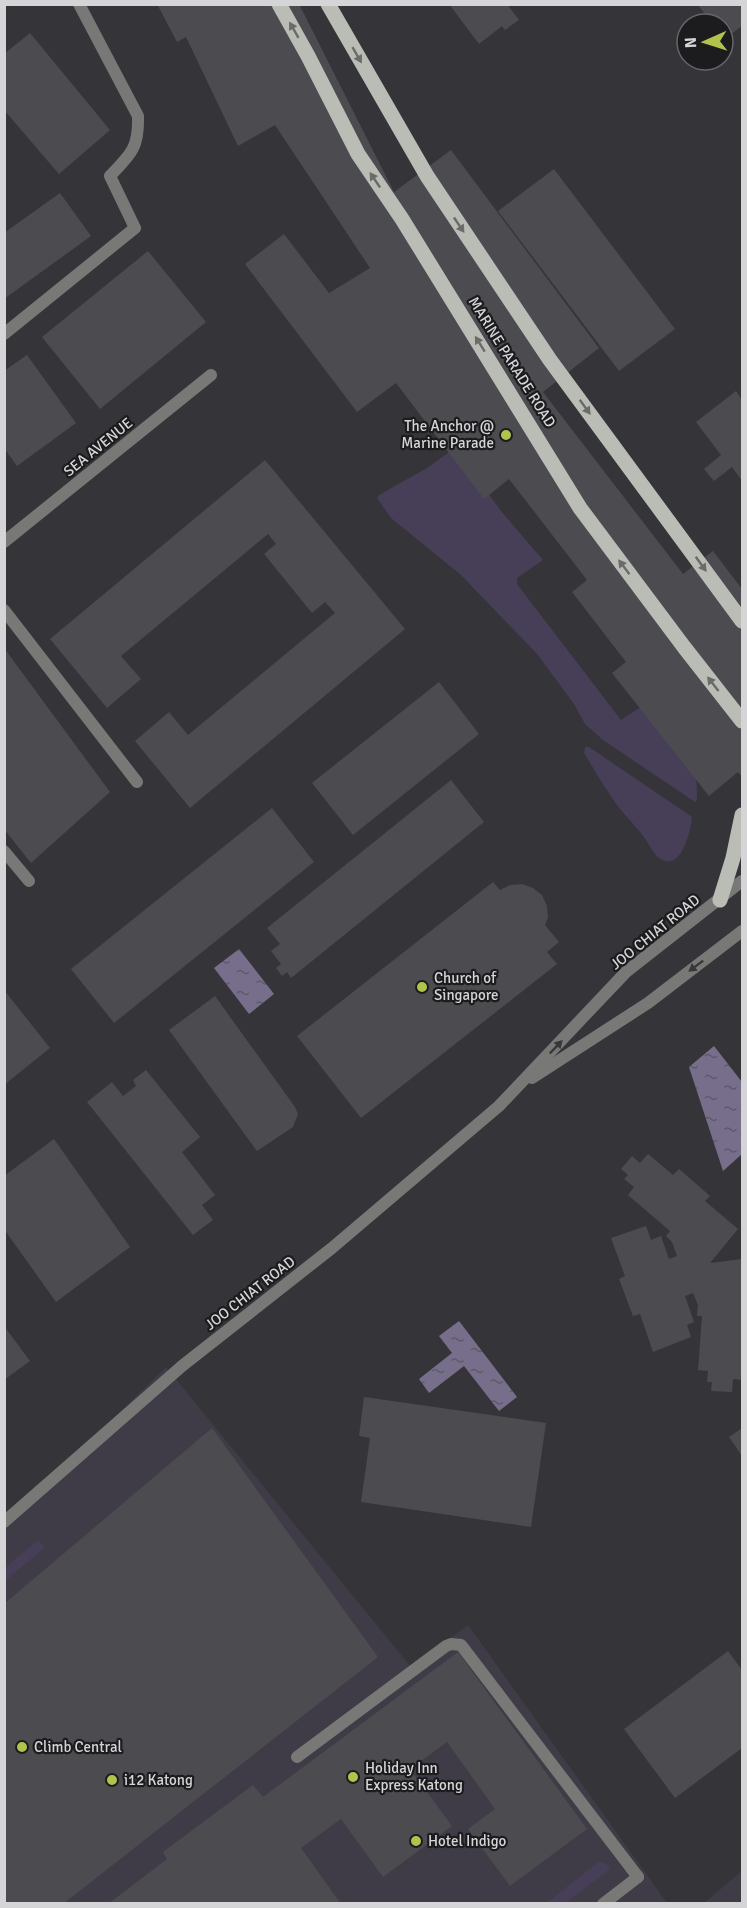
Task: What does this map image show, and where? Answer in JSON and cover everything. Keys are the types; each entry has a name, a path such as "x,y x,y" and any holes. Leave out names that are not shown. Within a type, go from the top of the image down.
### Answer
{"main road":[{"name":"MARINE PARADE ROAD","path":"279,4 358,154 402,219 580,508 742,721"},
{"name":"MARINE PARADE ROAD","path":"328,4 433,186 550,360 742,621"},
{"path":"720,900 733,858 742,815"}],"street":[{"path":"4,333 135,228 110,176 135,146 138,116 80,4"},
{"name":"SEA AVENUE","path":"4,542 211,375"},
{"path":"4,610 137,782"},
{"path":"4,851 29,881"},
{"name":"JOO CHIAT ROAD","path":"4,1522 182,1366 332,1248 499,1106 626,972 742,881"},
{"name":"JOO CHIAT ROAD","path":"516,1089 648,1003 742,931"},
{"path":"297,1757 446,1646 461,1645 638,1877 603,1904"}],"shaded area":[{"path":"455,448 501,511 543,560 517,578 517,584 621,720 650,701 696,764 697,800 695,802 603,740 585,724 574,704 538,655 461,575 391,518 377,498"},
{"path":"585,747 589,747 692,817 688,837 677,858 666,861 656,855 608,792 584,753"},
{"path":"166,1367 411,1667 468,1625 667,1903 5,1904 5,1525"},
{"path":"38,1540 45,1547 5,1581 5,1568"},
{"path":"599,1862 606,1863 610,1869 565,1903 546,1903"},
{"path":"742,1871 742,1903 704,1903"}],"water":[{"path":"239,949 274,994 249,1014 214,968"},
{"path":"714,1046 742,1082 742,1154 723,1171 689,1067"},
{"path":"459,1321 517,1397 499,1411 464,1366 429,1393 419,1379 452,1353 439,1336"}],"building":[{"name":"The Anchor @ Marine Parade","path":"157,4 299,4 394,192 451,150 599,348 543,392 683,574 713,551 742,589 742,777 738,772 709,796 612,673 626,662 572,592 587,580 509,479 484,499 396,383 357,412 245,264 284,234 329,293 370,268 275,125 238,146 186,37 177,42"},
{"path":"449,4 507,4 519,20 505,30 502,26 479,44"},
{"path":"698,5 742,5 742,26 735,31 735,12 704,12"},
{"path":"30,33 110,130 59,174 4,110 4,54"},
{"path":"554,169 675,329 619,371 498,211"},
{"path":"60,193 91,236 4,299 4,233"},
{"path":"148,251 206,322 100,409 42,337"},
{"path":"27,355 76,423 17,466 4,448 4,371"},
{"path":"736,391 742,400 742,481 732,467 714,481 704,469 721,455 696,422"},
{"path":"265,460 405,629 190,808 135,741 169,712 188,735 335,613 325,602 312,613 264,554 276,544 268,534 121,656 141,679 107,708 50,639"},
{"path":"4,648 110,792 31,863 4,829"},
{"path":"439,682 479,734 353,835 312,783"},
{"path":"451,780 484,822 291,978 287,972 282,976 276,968 281,964 271,951 280,944 267,928"},
{"path":"272,808 314,862 114,1023 71,969"},
{"path":"493,882 500,890 510,885 522,884 542,895 547,906 548,918 545,925 559,942 547,952 557,964 361,1118 297,1036"},
{"path":"4,990 50,1048 4,1085"},
{"path":"215,996 298,1114 293,1127 257,1151 169,1030"},
{"path":"146,1070 200,1137 182,1152 215,1195 202,1205 213,1220 193,1235 87,1102 112,1082 123,1096 136,1086 133,1080"},
{"path":"54,1139 130,1247 56,1302 4,1229 4,1176"},
{"path":"648,1154 673,1175 679,1169 710,1196 705,1201 738,1229 710,1263 742,1259 742,1380 733,1379 732,1392 711,1391 712,1382 707,1382 708,1371 698,1370 702,1316 697,1316 698,1305 693,1293 685,1296 694,1322 687,1325 691,1337 653,1352 640,1314 633,1316 619,1279 625,1276 611,1238 646,1226 651,1240 661,1236 669,1259 677,1256 672,1242 666,1236 670,1231 628,1195 634,1187 624,1179 628,1175 621,1169 632,1156 640,1163"},
{"path":"4,1326 30,1361 4,1380"},
{"path":"364,1397 546,1423 531,1527 361,1502 370,1438 359,1436"},
{"name":"i12 Katong","path":"212,1428 378,1657 63,1904 4,1904 4,1604"},
{"path":"742,1428 742,1456 729,1437"},
{"path":"728,1651 742,1670 742,1748 675,1798 624,1729"},
{"name":"Holiday Inn Express Katong","path":"458,1652 587,1829 510,1886 468,1829 495,1809 447,1742 410,1769 452,1826 383,1877 341,1819 301,1848 341,1904 108,1904 167,1859 163,1852 253,1785 263,1797"}],"place":[{"name":"The Anchor @ Marine Parade","path":"506,435"},
{"name":"Church of Singapore","path":"422,987"},
{"name":"Climb Central","path":"22,1747"},
{"name":"Holiday Inn Express Katong","path":"353,1777"},
{"name":"i12 Katong","path":"112,1780"},
{"name":"Hotel Indigo","path":"416,1841"}]}
